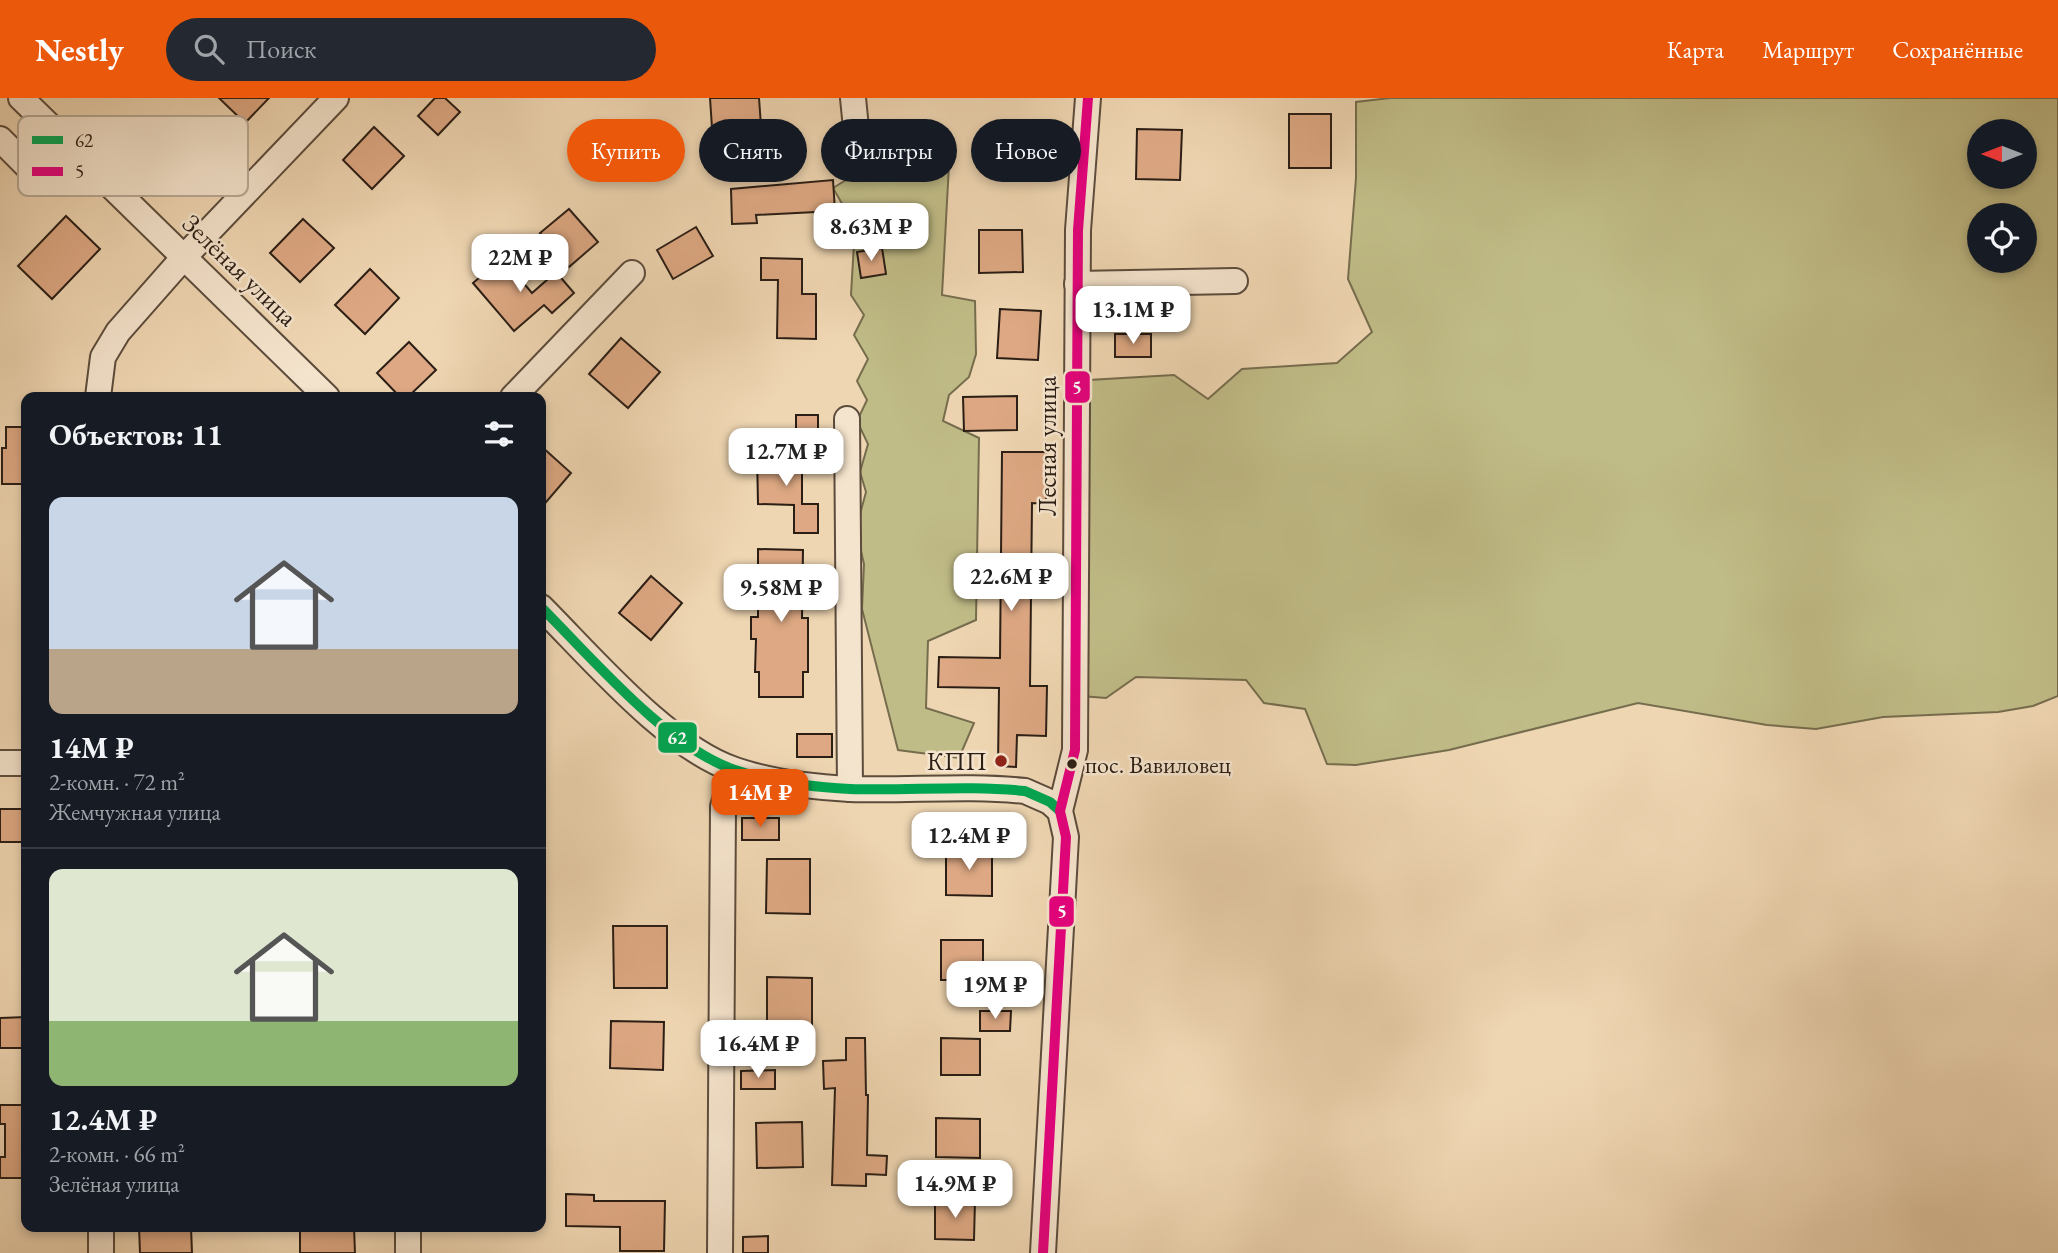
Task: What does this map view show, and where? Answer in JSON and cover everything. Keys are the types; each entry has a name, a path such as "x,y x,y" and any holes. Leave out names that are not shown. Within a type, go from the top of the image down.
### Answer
{"street":[{"path":"0,106 7,98"},
{"name":"Зелёная улица","path":"21,98 39,116"},
{"path":"248,190 336,98"},
{"path":"853,98 855,119"},
{"name":"Лесная улица","path":"1043,1253 1066,838 1060,811 1075,750 1078,230 1088,98"},
{"path":"0,139 18,157"},
{"name":"Зелёная улица","path":"121,196 322,392"},
{"path":"99,392 103,357 118,332 242,196"},
{"path":"518,392 632,272"},
{"path":"1077,284 1235,281"},
{"path":"847,419 850,789"},
{"path":"546,612 651,716 692,748 733,770 801,785 850,789 1010,790 1037,795 1060,811"},
{"path":"0,763 21,763"},
{"path":"720,1253 723,807 733,770"},
{"path":"100,1232 101,1253"},
{"path":"408,1232 408,1253"}],"shaded area":[{"path":"1390,98 2058,98 2058,696 2033,706 1998,712 1883,717 1816,729 1767,725 1638,703 1449,750 1356,765 1327,764 1305,709 1264,703 1246,680 1136,677 1106,698 1081,696 1089,380 1174,375 1208,399 1242,369 1337,363 1372,332 1348,279 1356,178 1356,102"},
{"path":"843,182 948,182 942,295 975,301 976,354 969,377 949,395 943,421 979,438 976,620 928,641 926,708 974,723 959,758 898,750 862,609 864,564 856,529 866,492 860,472 868,444 857,421 867,400 857,381 868,359 854,335 864,315 851,295 855,226 833,188"}],"building":[{"path":"219,98 269,98 248,120 248,116 238,116"},
{"path":"435,98 445,98 460,112 438,135 418,116"},
{"path":"710,98 759,98 760,119 711,119"},
{"path":"1289,114 1331,114 1331,168 1289,168"},
{"path":"374,127 404,156 372,189 343,160"},
{"path":"1137,129 1182,130 1180,180 1136,179"},
{"path":"833,182 835,211 756,215 757,223 732,224 731,189"},
{"path":"569,209 598,242 569,267 540,233"},
{"path":"66,216 100,249 52,299 18,266"},
{"path":"303,219 334,248 300,282 270,253"},
{"path":"696,227 713,256 673,279 657,250"},
{"path":"979,230 1022,230 1023,272 979,273"},
{"path":"882,248 886,274 861,278 857,252"},
{"path":"502,258 532,293 556,272 574,293 552,313 544,305 514,331 473,283"},
{"path":"761,258 802,259 802,294 816,294 816,339 777,338 778,280 761,280"},
{"path":"370,269 399,298 365,334 335,305"},
{"path":"1000,309 1041,311 1038,360 997,358"},
{"path":"1115,334 1151,334 1151,357 1115,357"},
{"path":"621,338 660,372 628,408 589,374"},
{"path":"409,342 436,370 413,392 395,392 377,373"},
{"path":"1017,396 1017,430 964,431 963,397"},
{"path":"796,415 818,415 818,441 796,441"},
{"path":"6,427 21,427 21,484 2,484 2,448 6,448"},
{"path":"546,450 571,473 546,502"},
{"path":"1002,452 1047,452 1046,504 1032,503 1030,686 1047,686 1046,736 1017,735 1016,767 998,766 999,688 938,687 939,657 1000,658"},
{"path":"757,453 802,453 802,504 818,504 818,533 794,533 794,505 758,504"},
{"path":"758,549 803,550 802,618 808,618 808,672 803,672 803,697 759,697 759,672 755,672 756,639 751,639 751,617 758,617"},
{"path":"651,576 682,603 651,640 619,613"},
{"path":"797,734 832,734 832,757 797,757"},
{"path":"0,809 21,809 21,842 0,842"},
{"path":"742,818 779,818 779,840 742,840"},
{"path":"946,849 992,850 992,896 946,895"},
{"path":"767,859 810,859 810,914 766,913"},
{"path":"613,926 667,926 667,988 614,988"},
{"path":"941,940 983,940 983,980 941,980"},
{"path":"767,977 812,978 812,1030 767,1029"},
{"path":"980,1011 1011,1011 1010,1031 980,1031"},
{"path":"21,1017 21,1048 0,1048 0,1018"},
{"path":"611,1021 664,1022 663,1070 610,1068"},
{"path":"846,1038 865,1038 867,1155 887,1156 886,1175 866,1174 866,1186 832,1185 835,1088 824,1089 823,1061 846,1060"},
{"path":"941,1038 980,1039 980,1075 941,1075"},
{"path":"775,1070 775,1089 741,1089 741,1071"},
{"path":"0,1105 21,1105 21,1178 0,1178 0,1157 5,1157 5,1124 0,1124"},
{"path":"936,1118 980,1119 980,1158 936,1157"},
{"path":"802,1122 803,1167 757,1168 756,1123"},
{"path":"566,1194 594,1195 594,1201 665,1201 664,1251 620,1251 620,1227 566,1226"},
{"path":"935,1200 975,1200 974,1240 935,1239"},
{"path":"139,1232 191,1232 192,1253 140,1253"},
{"path":"300,1232 354,1232 355,1253 300,1253"},
{"path":"768,1236 768,1253 743,1253 743,1237"}],"transit line":[{"name":"5","path":"1043,1253 1066,837 1060,811 1075,750 1078,230 1088,98"},
{"name":"62","path":"546,612 657,722 709,759 735,770 777,781 836,788 981,788 1025,791 1050,802 1060,811"}],"place":[{"name":"КПП","path":"1001,761"},
{"name":"пос. Вавиловец","path":"1072,764"}]}
